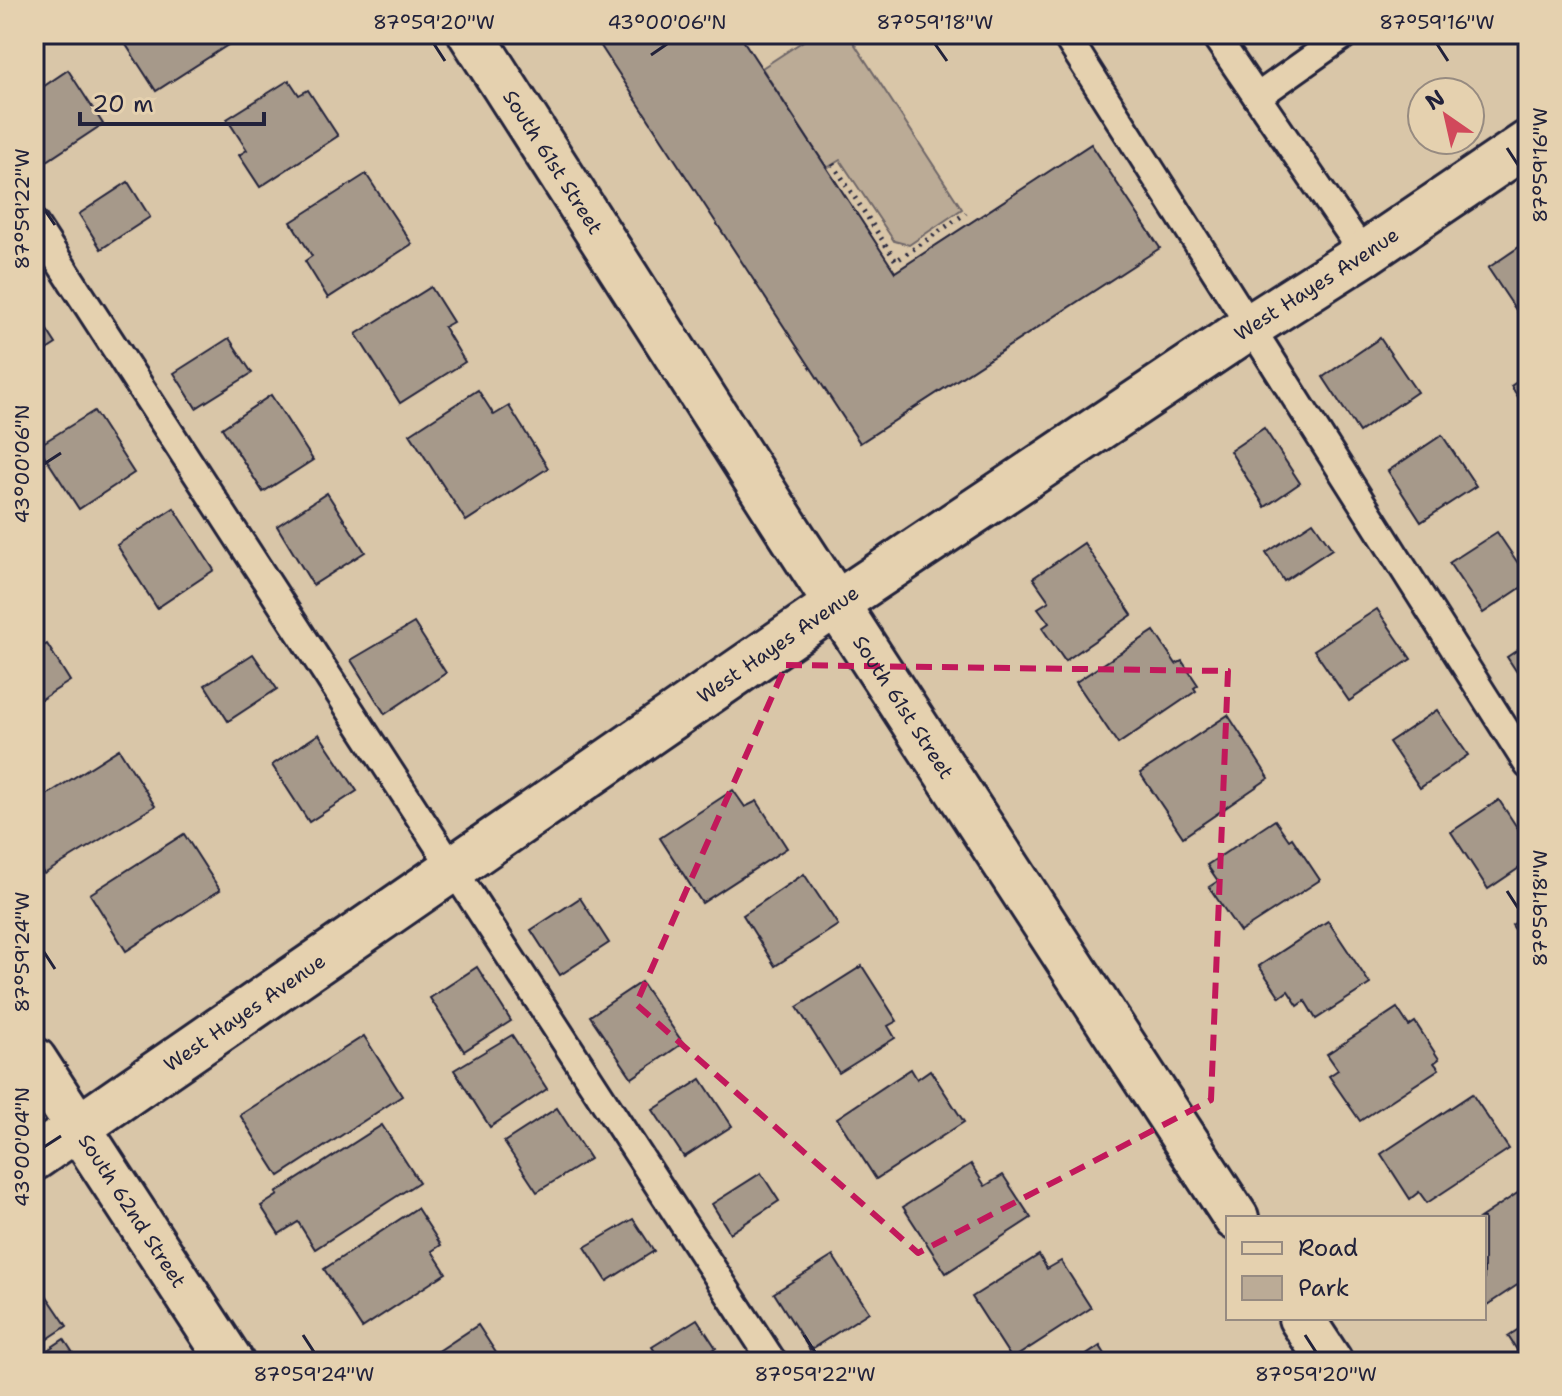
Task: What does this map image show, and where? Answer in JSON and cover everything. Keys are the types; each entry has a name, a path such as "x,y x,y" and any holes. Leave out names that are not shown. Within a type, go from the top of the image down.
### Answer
{"street":[{"name":"South 61st Street","path":"471,34 836,604 1235,1216"},
{"name":"West Hayes Avenue","path":"34,1158 836,604 1528,143"},
{"name":"South 62nd Street","path":"34,1060 231,1362"},
{"path":"1302,1320 1330,1362"}],"lane":[{"path":"1065,34 1528,765"},
{"path":"1214,34 1364,254"},
{"path":"1257,97 1346,34"},
{"path":"34,223 773,1362"}],"path":[{"path":"833,164 896,261 966,213"}],"highlighted area":[{"path":"786,665 1228,671 1211,1100 918,1253 636,1004"}],"green space":[{"path":"814,34 848,34 962,209 909,245 894,241 840,160 827,168 762,68"}],"building":[{"path":"119,34 245,34 156,91"},
{"path":"593,34 739,34 895,272 1091,144 1160,248 860,443"},
{"path":"68,70 103,124 47,161 34,142 34,93"},
{"path":"289,80 299,95 308,90 338,136 260,187 239,155 247,150 227,119"},
{"path":"366,174 412,244 328,298 305,261 312,256 291,222"},
{"path":"128,182 150,217 101,249 79,214"},
{"path":"1528,241 1528,328 1488,268"},
{"path":"431,287 453,322 444,327 465,362 400,403 356,334"},
{"path":"34,310 56,344 34,358"},
{"path":"229,338 252,373 196,408 174,373"},
{"path":"1380,338 1417,392 1359,432 1323,377"},
{"path":"1528,374 1528,412 1511,386"},
{"path":"478,390 494,415 509,406 548,468 466,521 410,434"},
{"path":"271,395 313,460 263,492 222,428"},
{"path":"94,411 134,473 79,509 38,446"},
{"path":"1264,428 1300,483 1265,507 1230,451"},
{"path":"1442,435 1476,486 1421,522 1388,471"},
{"path":"327,493 365,552 313,585 277,526"},
{"path":"174,508 214,570 157,608 117,545"},
{"path":"1313,522 1332,549 1284,581 1266,553"},
{"path":"1497,532 1528,578 1528,583 1483,613 1449,563"},
{"path":"1084,543 1132,615 1065,661 1042,628 1049,623 1038,608 1049,601 1033,578"},
{"path":"1377,609 1411,659 1349,701 1314,650"},
{"path":"414,623 446,673 385,714 351,660"},
{"path":"1154,631 1176,664 1182,661 1198,685 1194,688 1196,691 1118,744 1076,682"},
{"path":"1528,643 1528,689 1507,657"},
{"path":"47,644 70,681 34,704 34,647 36,650"},
{"path":"253,654 277,689 228,721 205,685"},
{"path":"1437,710 1468,755 1420,788 1389,742"},
{"path":"1228,715 1269,778 1183,837 1140,773"},
{"path":"319,734 357,791 309,822 272,765"},
{"path":"119,749 155,806 44,874 34,859 34,803"},
{"path":"733,790 745,807 757,801 787,848 702,903 660,838"},
{"path":"1499,800 1528,844 1528,862 1488,889 1451,832"},
{"path":"1275,820 1289,840 1292,838 1320,880 1240,932 1209,887 1218,881 1207,865"},
{"path":"184,834 220,890 126,951 90,894"},
{"path":"804,874 838,925 775,966 743,915"},
{"path":"580,898 609,943 560,975 531,930"},
{"path":"1528,914 1528,950 1512,925"},
{"path":"1328,921 1370,984 1316,1019 1305,1001 1298,1006 1288,991 1280,997 1259,966"},
{"path":"862,966 897,1021 888,1026 895,1038 839,1073 797,1007"},
{"path":"477,967 511,1021 464,1051 430,998"},
{"path":"641,982 683,1043 632,1078 590,1016"},
{"path":"1397,1008 1409,1026 1415,1022 1439,1059 1434,1063 1439,1069 1360,1121 1329,1076 1338,1070 1327,1054"},
{"path":"512,1035 547,1089 490,1127 454,1070"},
{"path":"364,1036 402,1096 279,1176 240,1115"},
{"path":"911,1069 917,1079 930,1070 964,1122 876,1179 837,1118"},
{"path":"701,1079 732,1126 684,1157 653,1110"},
{"path":"1472,1094 1509,1149 1427,1203 1419,1192 1410,1199 1381,1154"},
{"path":"557,1108 590,1159 537,1192 504,1142"},
{"path":"382,1125 419,1182 315,1249 298,1222 279,1234 261,1206 278,1195 276,1193"},
{"path":"971,1164 985,1186 1003,1175 1031,1218 946,1273 903,1207"},
{"path":"761,1173 779,1201 730,1233 712,1204"},
{"path":"1528,1186 1528,1278 1486,1306 1486,1216 1483,1216"},
{"path":"417,1208 441,1245 432,1251 446,1273 362,1328 324,1269"},
{"path":"633,1219 654,1251 607,1281 585,1247"},
{"path":"1039,1255 1047,1269 1061,1261 1091,1308 1012,1359 972,1297"},
{"path":"833,1256 869,1312 810,1350 774,1293"},
{"path":"40,1286 67,1326 34,1348 34,1289"},
{"path":"697,1319 716,1348 695,1362 662,1362 652,1347"},
{"path":"1528,1323 1528,1362 1513,1362 1511,1359 1519,1353 1508,1336"},
{"path":"478,1325 502,1362 422,1362"},
{"path":"64,1339 79,1362 34,1362 34,1359"},
{"path":"1100,1346 1110,1362 1076,1362"},
{"path":"892,1353 898,1362 877,1362"}]}
